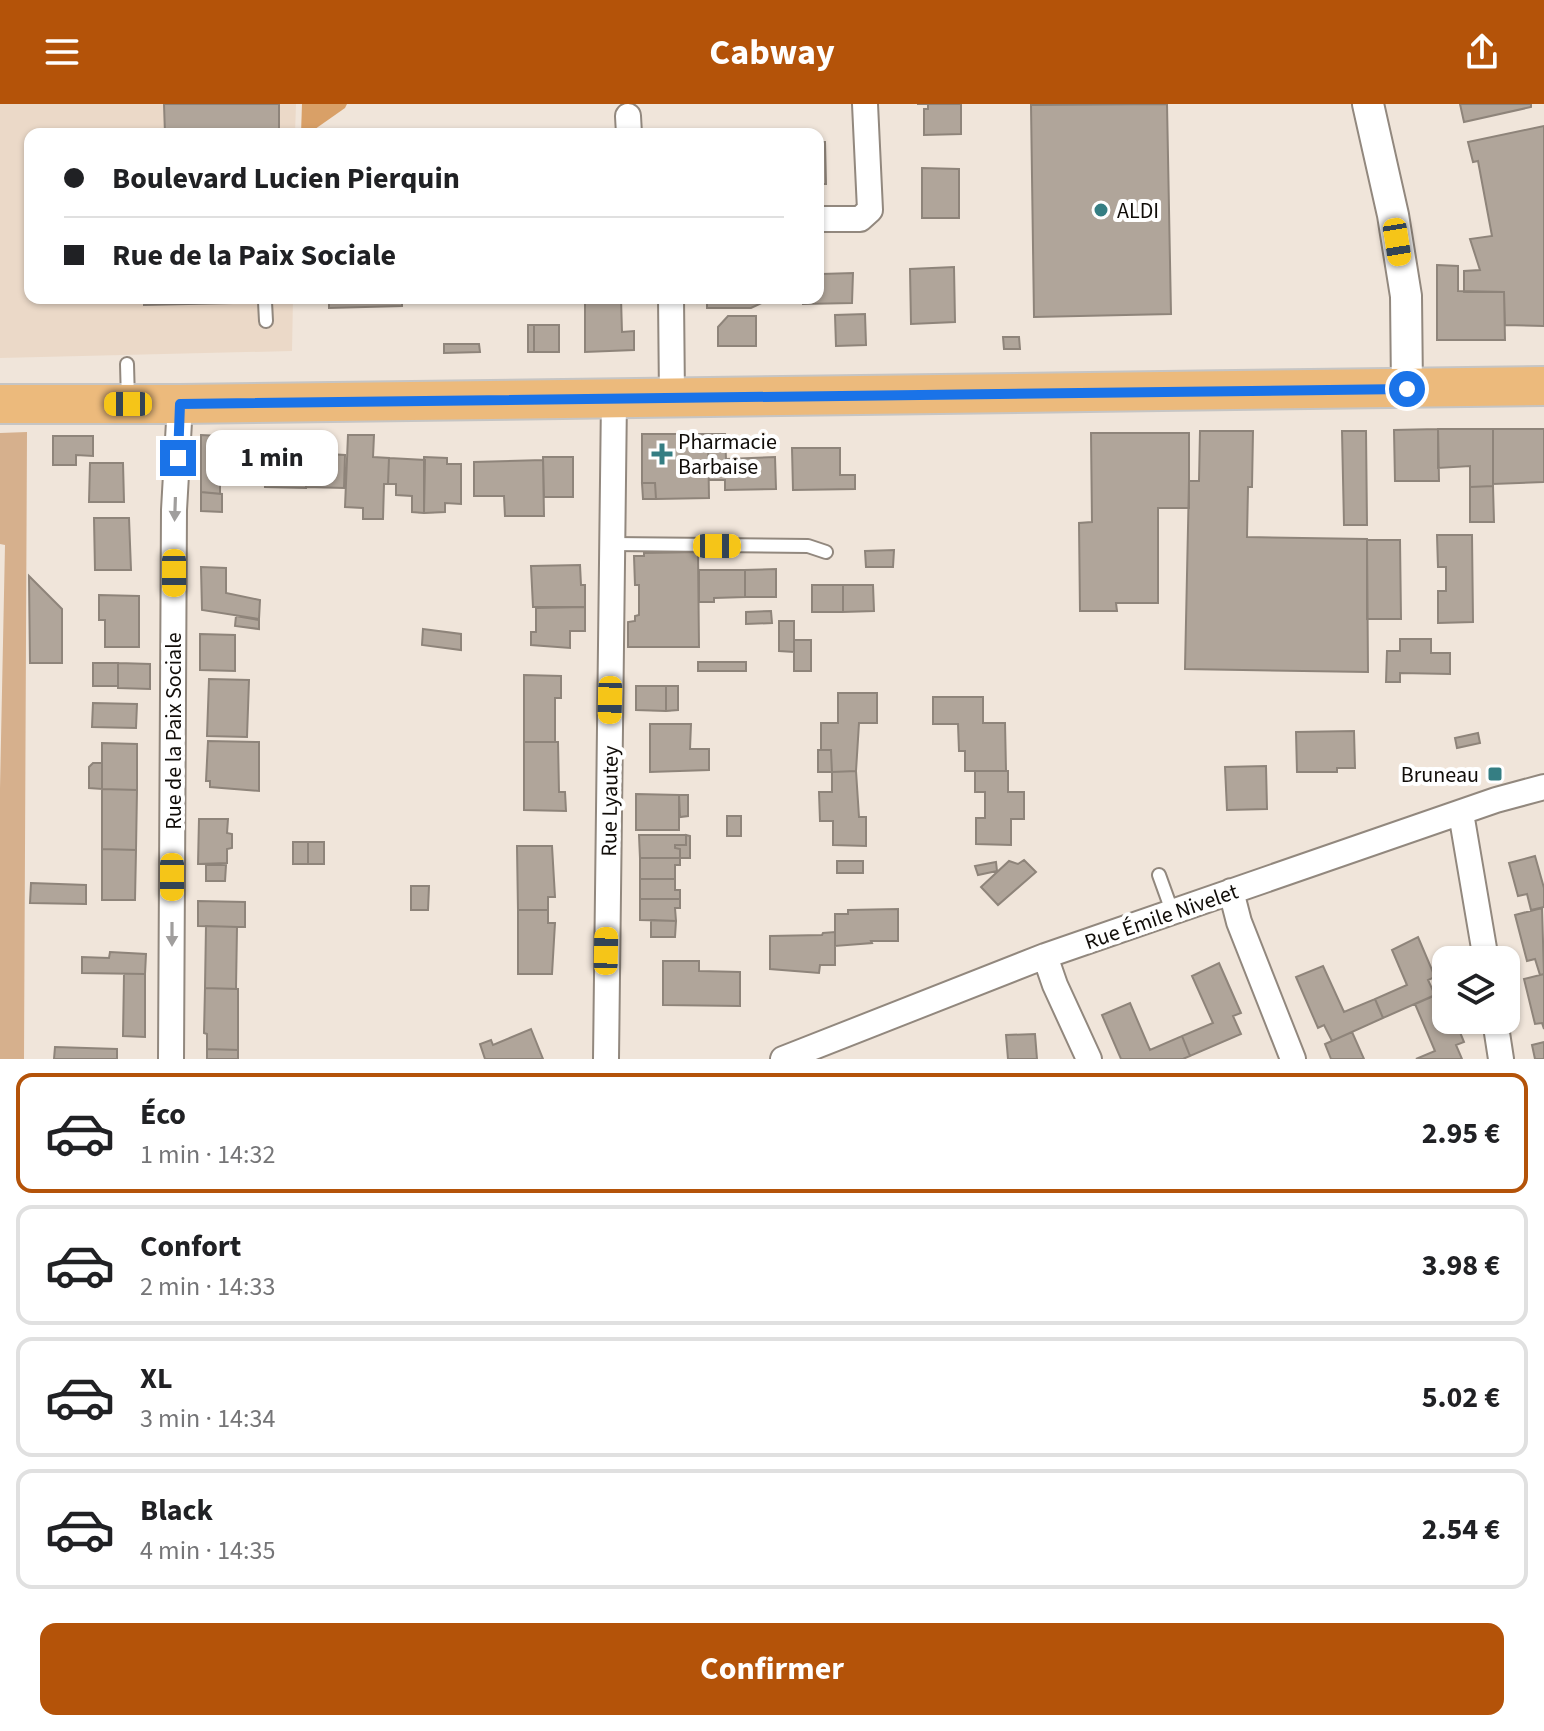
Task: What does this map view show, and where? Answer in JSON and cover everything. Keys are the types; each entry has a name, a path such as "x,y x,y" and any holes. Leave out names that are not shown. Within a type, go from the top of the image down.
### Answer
{"main road":[{"path":"0,404 1544,386"}],"street":[{"path":"824,219 860,219 870,210 865,104"},
{"path":"1368,104 1393,215 1406,296 1407,389"},
{"path":"671,304 672,397"},
{"name":"Rue Lyautey","path":"606,1059 614,398"},
{"name":"Rue de la Paix Sociale","path":"171,1059 174,510 180,404"},
{"name":"Rue Émile Nivelet","path":"783,1059 808,1054 1045,956 1544,787"},
{"path":"1461,813 1484,946"},
{"path":"1231,891 1239,922 1293,1059"},
{"path":"1045,956 1089,1059"},
{"path":"1497,1034 1501,1059"}],"lane":[{"path":"265,304 266,321"},
{"path":"127,364 128,404"},
{"path":"613,544 808,546 826,552"},
{"path":"1159,875 1172,911"}],"shaded area":[{"path":"0,104 296,104 295,128 24,128 24,304 293,304 292,351 0,358"},
{"path":"302,104 347,104 317,128 301,128"},
{"path":"27,432 24,1059 0,1059 0,789 5,545 0,544 0,433"}],"building":[{"path":"164,104 279,104 279,128 165,128"},
{"path":"928,104 961,104 961,134 924,135 924,109 928,109"},
{"name":"ALDI","path":"1167,104 1171,314 1034,317 1031,105"},
{"path":"1460,104 1531,104 1531,107 1464,122"},
{"path":"1544,126 1544,326 1505,325 1504,292 1464,292 1464,271 1480,270 1470,239 1492,236 1478,161 1473,162 1468,142"},
{"path":"824,142 825,142 824,184"},
{"path":"922,168 959,169 959,218 922,218"},
{"path":"1437,265 1458,266 1458,291 1504,292 1505,340 1437,340"},
{"path":"954,267 955,322 911,324 910,269"},
{"path":"853,273 852,303 824,304 824,274"},
{"path":"329,304 402,304 402,306 329,308"},
{"path":"585,304 621,304 622,332 634,331 634,350 585,352"},
{"path":"707,304 759,304 751,308 707,308"},
{"path":"865,314 866,345 836,346 835,315"},
{"path":"728,316 756,316 756,346 718,346 718,327"},
{"path":"528,325 534,325 534,352 528,352"},
{"path":"534,325 559,325 559,352 534,352"},
{"path":"1003,337 1019,337 1020,349 1004,349"},
{"path":"444,344 479,344 480,352 444,353"},
{"path":"1438,429 1493,429 1493,486 1470,487 1470,466 1438,468"},
{"path":"1438,429 1439,481 1395,481 1394,430"},
{"path":"1493,429 1544,429 1544,482 1493,484"},
{"path":"1200,431 1253,431 1247,537 1367,539 1368,672 1185,669 1189,481 1199,481"},
{"path":"1342,431 1366,431 1367,525 1344,525"},
{"path":"1091,433 1189,433 1189,508 1158,508 1158,603 1116,603 1117,611 1080,611 1079,523 1092,522"},
{"path":"642,434 708,434 709,498 656,499 655,483 642,483"},
{"path":"708,434 725,434 726,459 775,457 776,489 725,490 725,480 709,480"},
{"path":"201,435 220,436 220,494 201,492"},
{"path":"348,435 374,435 373,457 389,458 388,484 384,484 383,519 363,519 363,508 345,507"},
{"path":"53,436 93,436 93,456 76,455 76,465 53,465"},
{"path":"792,448 840,448 840,475 855,475 855,489 793,490"},
{"path":"276,451 307,452 306,488 265,487 266,454 277,454"},
{"path":"328,454 345,455 344,488 306,487 307,461 328,461"},
{"path":"424,457 447,458 447,464 461,464 461,504 445,503 445,512 424,513"},
{"path":"543,457 573,457 573,497 544,497"},
{"path":"389,458 425,460 424,513 412,512 412,496 396,495 396,484 388,484"},
{"path":"543,460 544,516 505,516 504,496 474,496 474,462"},
{"path":"90,463 123,463 124,502 89,502"},
{"path":"642,483 655,483 656,499 643,499"},
{"path":"1493,486 1494,522 1470,522 1470,487"},
{"path":"201,492 222,494 222,512 201,511"},
{"path":"94,518 129,518 131,570 95,570"},
{"path":"1437,535 1472,535 1473,622 1438,623 1438,591 1446,591 1446,567 1438,567"},
{"path":"1367,540 1400,540 1401,619 1367,619"},
{"path":"894,550 893,567 866,567 865,551"},
{"path":"698,552 699,647 628,647 628,622 635,621 635,616 639,615 639,585 635,585 634,556"},
{"path":"580,565 581,585 585,585 585,607 533,607 531,566"},
{"path":"201,567 226,568 226,593 260,600 259,619 202,610"},
{"path":"776,569 776,597 745,597 745,570"},
{"path":"699,570 745,570 745,597 699,602"},
{"path":"29,576 62,609 62,663 30,663"},
{"path":"812,585 843,585 843,612 812,612"},
{"path":"843,585 873,585 874,611 843,612"},
{"path":"99,595 139,596 139,647 105,647 105,620 99,620"},
{"path":"585,607 585,631 570,631 570,648 531,645 531,632 536,632 536,608"},
{"path":"771,611 772,623 746,624 746,612"},
{"path":"236,616 259,620 259,629 235,626"},
{"path":"779,621 794,621 794,652 779,651"},
{"path":"423,629 461,634 461,650 422,645"},
{"path":"200,634 235,635 235,671 200,670"},
{"path":"1400,639 1431,639 1431,653 1450,653 1450,674 1400,673 1400,682 1386,682 1387,651 1400,651"},
{"path":"794,640 811,640 811,671 794,671"},
{"path":"698,662 746,662 746,671 698,671"},
{"path":"93,663 118,663 118,686 93,686"},
{"path":"118,663 150,664 150,689 118,688"},
{"path":"524,675 561,676 561,698 555,698 555,742 524,742"},
{"path":"209,679 249,680 247,737 207,736"},
{"path":"636,686 666,686 666,711 636,710"},
{"path":"666,686 678,686 678,710 666,711"},
{"path":"838,693 877,693 877,723 859,723 856,771 832,772 831,750 821,750 821,723 838,723"},
{"path":"933,697 983,697 983,723 1005,723 1006,771 965,771 965,751 959,751 958,724 933,724"},
{"path":"93,703 137,704 136,728 92,727"},
{"path":"650,724 691,724 690,749 709,749 709,770 650,772"},
{"path":"1354,731 1355,768 1337,768 1337,772 1297,772 1296,732"},
{"path":"1478,733 1480,743 1457,748 1455,738"},
{"path":"208,741 259,742 259,791 210,787 210,781 206,781"},
{"path":"524,742 558,742 559,792 565,792 566,811 524,810"},
{"path":"102,743 137,744 137,790 102,789"},
{"path":"818,750 831,750 832,772 818,772"},
{"path":"93,763 102,763 102,789 89,788 89,767"},
{"path":"1266,766 1267,809 1227,810 1225,767"},
{"path":"856,771 859,817 866,817 866,846 833,845 833,821 820,821 819,792 832,792 832,772"},
{"path":"975,771 1008,771 1008,792 1024,792 1024,819 1011,819 1011,845 976,844 976,818 985,818 985,792 975,792"},
{"path":"102,789 137,790 136,850 102,849"},
{"path":"636,794 679,795 679,830 636,830"},
{"path":"679,795 688,795 688,816 680,817"},
{"path":"727,816 741,816 741,836 727,836"},
{"path":"199,819 228,819 227,833 232,834 232,848 227,849 227,863 198,864"},
{"path":"639,835 686,835 686,845 675,845 680,849 680,858 640,858"},
{"path":"686,835 690,836 690,858 680,858 680,849 675,845 686,845"},
{"path":"293,842 308,842 308,864 293,864"},
{"path":"308,842 324,842 324,864 308,864"},
{"path":"517,846 552,846 555,897 548,897 548,910 518,910"},
{"path":"102,849 136,850 135,900 102,900"},
{"path":"1535,856 1544,888 1544,907 1531,910 1527,894 1518,896 1509,863"},
{"path":"640,858 680,858 680,865 675,865 675,879 640,879"},
{"path":"1024,860 1036,872 998,905 981,887 1009,861 1018,864"},
{"path":"837,861 863,861 863,873 837,873"},
{"path":"996,862 997,871 978,875 975,866"},
{"path":"206,865 226,865 225,881 206,881"},
{"path":"640,879 675,879 675,890 680,890 680,899 640,899"},
{"path":"31,883 86,885 86,904 30,903"},
{"path":"411,886 429,886 428,910 411,910"},
{"path":"640,899 680,899 680,908 675,908 676,921 640,920"},
{"path":"198,901 245,902 245,927 198,926"},
{"path":"1542,908 1544,974 1540,975 1535,959 1527,961 1515,915"},
{"path":"898,909 898,941 835,946 835,914 848,914 848,910"},
{"path":"518,910 548,910 548,923 555,923 552,974 518,974"},
{"path":"651,920 676,921 675,937 651,937"},
{"path":"206,926 237,927 236,989 205,988"},
{"path":"835,932 835,965 820,965 819,973 770,969 770,936"},
{"path":"1418,937 1432,970 1432,978 1428,980 1432,996 1383,1018 1375,999 1407,985 1392,950"},
{"path":"110,952 146,954 145,974 82,973 82,957 109,958"},
{"path":"663,961 699,961 699,971 740,972 740,1006 663,1005"},
{"path":"1219,963 1241,1013 1233,1016 1241,1034 1190,1056 1182,1036 1213,1023 1192,976"},
{"path":"1323,966 1344,1012 1375,999 1383,1018 1332,1041 1324,1025 1318,1028 1296,977"},
{"path":"124,974 145,974 145,1037 123,1036"},
{"path":"1544,974 1544,1029 1542,1023 1535,1024 1524,979"},
{"path":"205,988 238,989 238,1050 207,1049 207,1034 204,1033"},
{"path":"1432,997 1432,1034 1461,1034 1464,1042 1456,1045 1462,1059 1416,1059 1435,1051 1415,1004"},
{"path":"1130,1003 1150,1050 1182,1036 1190,1056 1183,1059 1121,1059 1102,1015"},
{"path":"531,1029 543,1059 485,1059 480,1044 491,1040 493,1045"},
{"path":"1352,1032 1364,1059 1331,1059 1325,1044"},
{"path":"1035,1034 1037,1059 1008,1059 1006,1035"},
{"path":"1544,1042 1544,1059 1535,1059 1532,1045"},
{"path":"55,1047 117,1049 117,1059 54,1059"},
{"path":"207,1049 238,1050 238,1059 207,1059"}],"place":[{"name":"ALDI","path":"1101,210"},
{"name":"Pharmacie Barbaise","path":"662,454"},
{"name":"Bruneau","path":"1495,774"}],"route":[{"path":"178,458 180,404 1407,389"}]}
